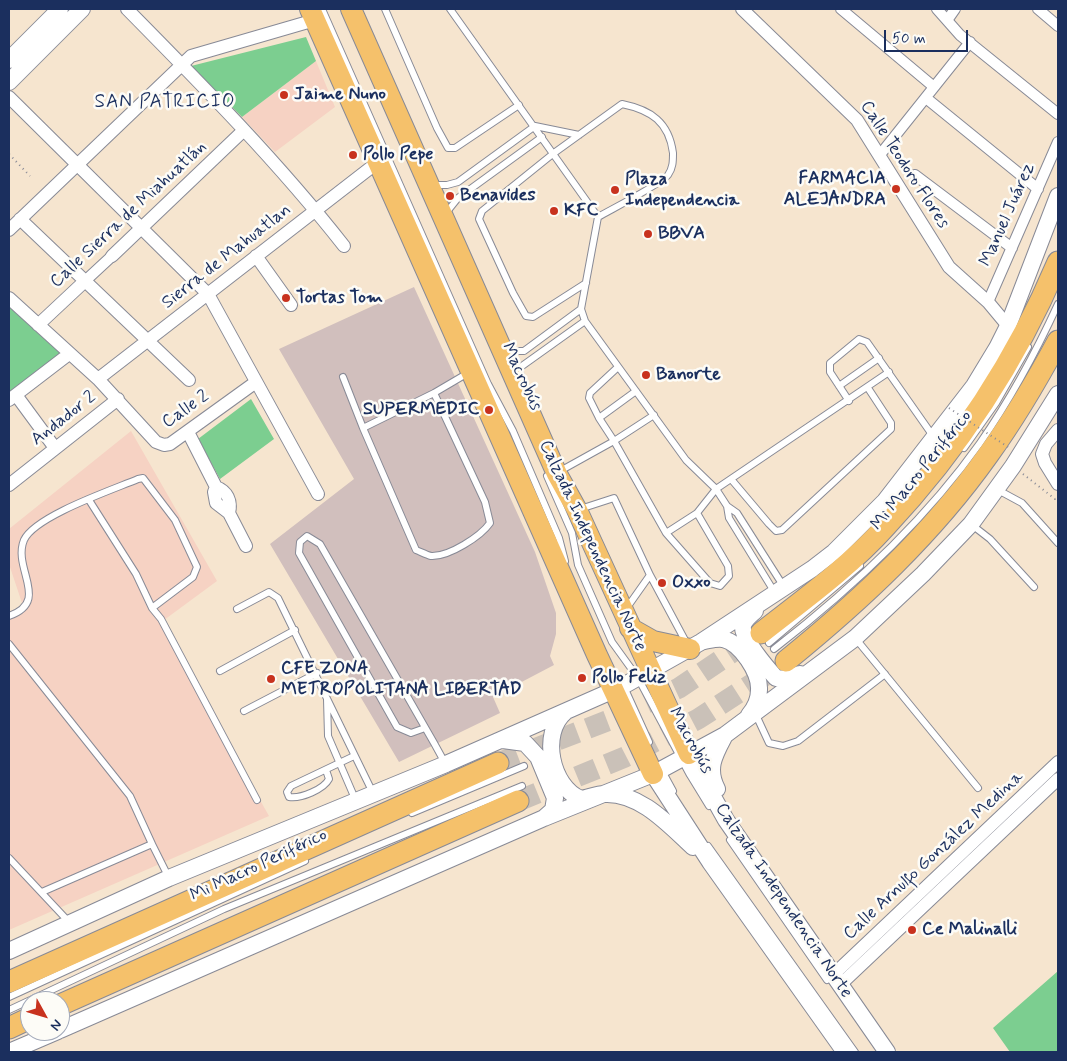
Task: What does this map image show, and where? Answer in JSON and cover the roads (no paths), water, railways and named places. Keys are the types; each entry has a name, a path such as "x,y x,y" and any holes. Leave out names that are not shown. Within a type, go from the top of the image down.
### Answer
{"highway":[{"path":"772,647 801,602 884,528 947,453 985,399 1018,341 1058,262"},
{"path":"772,647 840,617 926,533 988,455 1022,404 1058,341"},
{"path":"9,982 498,763"},
{"path":"70,1000 520,793"}],"main road":[{"name":"Calzada Independencia Norte","path":"351,9 503,351 550,469 576,510 627,620 629,680 657,768"},
{"name":"Calzada Independencia Norte","path":"316,12 378,162 597,654 629,680 685,757"},
{"path":"627,620 653,641 696,645"}],"street":[{"path":"9,60 60,9"},
{"path":"9,82 82,9"},
{"path":"127,9 181,63 315,209 344,246"},
{"name":"Calle Teodoro Flores","path":"742,9 789,57 846,107 857,120 949,267 988,302 1008,326"},
{"path":"841,9 934,87"},
{"path":"937,9 970,42 1058,114"},
{"path":"948,19 956,9"},
{"path":"1038,9 1058,26"},
{"path":"9,230 181,63 199,52 316,12"},
{"path":"879,156 970,42"},
{"path":"9,97 208,294 286,436 285,445 288,453 293,459 300,461 318,494"},
{"path":"926,98 1038,189"},
{"name":"Calle Sierra de Miahuatlán","path":"38,325 243,131"},
{"name":"Manuel Juárez","path":"988,302 1058,142"},
{"name":"Sierra de Mahuatlan","path":"98,379 378,162"},
{"path":"915,175 1012,248"},
{"path":"9,951 169,878 356,802 501,740 629,680 696,645 834,552 885,501 935,439 974,386 1008,326 1058,196"},
{"path":"20,219 189,380"},
{"path":"256,256 291,305"},
{"name":"Calle 2","path":"9,298 98,379 156,442 164,445 170,444 188,432 256,382"},
{"path":"55,448 12,397 69,354"},
{"path":"70,1025 544,818 604,794 657,768 685,757 725,735 855,638 971,524 1013,466 1058,394"},
{"name":"Andador 2","path":"9,485 118,399"},
{"path":"1058,430 1046,444 1042,454 1045,463 1058,484"},
{"path":"188,432 216,487 214,492 216,503 229,512 246,546"},
{"path":"776,592 744,624 743,630 760,659 776,678 788,679 814,668"},
{"path":"696,645 717,639 730,641 740,650 756,676 760,690 756,707 750,717"},
{"path":"569,709 559,718 553,730 552,760 565,787 581,799 604,794 626,798 642,804 710,862"},
{"path":"725,735 711,763 711,769 726,820"},
{"path":"501,740 525,743 538,757 555,798 553,810 544,818"},
{"name":"Calzada Independencia Norte","path":"685,757 726,820 887,1052"},
{"name":"Calle Arnulfo González Medina","path":"836,980 1058,762"},
{"name":"Calzada Independencia Norte","path":"657,768 710,862 845,1052"},
{"name":"Calle Arnulfo González Medina","path":"836,980 1058,779"},
{"path":"9,1052 34,1041"}],"lane":[{"path":"385,9 448,148 455,148 519,105"},
{"path":"450,9 598,217 581,309 585,322 686,460 716,489 727,506 737,513 776,592"},
{"name":"Macrobús","path":"316,12 488,384 514,431 559,538 567,571 610,663"},
{"path":"586,283 533,317 526,316 512,293 479,219 482,211 554,153 622,104 639,107 656,117 671,137 674,163 668,176 598,217"},
{"path":"428,184 447,185 458,182 534,126 579,135"},
{"path":"444,219 446,210 458,198 542,137"},
{"path":"1048,306 1052,298"},
{"name":"Mi Macro Periférico","path":"772,647 813,618 854,582 936,497 980,443 1043,337 1058,304"},
{"path":"503,351 524,351 581,309"},
{"path":"512,374 585,322"},
{"path":"849,401 830,372 830,363 859,338 867,342 935,439"},
{"name":"Mi Macro Periférico","path":"959,454 996,403 1032,338"},
{"path":"839,386 879,358"},
{"path":"618,367 590,393 589,398 666,533 710,583 720,586 729,576 728,566 697,513"},
{"path":"363,428 434,393 471,372"},
{"path":"666,533 697,513 716,489 849,401 889,372"},
{"path":"343,377 416,550 432,556 447,553 483,533 490,523 485,502 434,393"},
{"path":"731,479 776,531 782,530 891,429 892,423 868,388"},
{"path":"599,418 636,391"},
{"path":"550,469 576,461 614,441 654,415"},
{"name":"Macrobús","path":"550,469 572,533 578,565 629,680 654,753"},
{"path":"9,616 21,612 28,605 29,592 21,553 25,539 50,517 143,478 175,520 197,567 194,578 152,608"},
{"path":"996,490 1022,503 1058,543"},
{"path":"576,510 614,498 650,575 696,645"},
{"path":"89,500 136,574 152,608 162,619 257,800"},
{"path":"727,506 729,518 776,592"},
{"path":"971,524 990,539 1034,587"},
{"path":"425,728 411,733 397,727 298,553 300,542 308,536 320,544 446,764"},
{"path":"772,647 848,579 868,558"},
{"path":"627,620 650,575"},
{"path":"238,609 269,592 278,598 296,630 354,756 374,794"},
{"path":"220,671 296,630"},
{"path":"855,638 978,788"},
{"path":"9,644 130,796 169,878"},
{"path":"244,711 316,673"},
{"path":"750,717 769,743 783,746 798,741 885,674"},
{"path":"326,696 328,736 356,802"},
{"path":"326,770 329,779 326,784 297,799 290,797 287,792 291,786 354,756"},
{"name":"Macrobús","path":"685,757 744,862 878,1052"},
{"path":"403,817 524,766"},
{"path":"657,768 686,816 855,1052"},
{"name":"Mi Macro Periférico","path":"9,1010 224,910 520,793"},
{"path":"42,892 152,844"},
{"name":"Mi Macro Periférico","path":"9,997 313,857"},
{"path":"9,858 69,922"}],"tunnel":[{"path":"498,763 612,719 679,688 755,637"},
{"path":"518,801 625,757 698,719 775,669"}],"place":[{"name":"Jaime Nuno","path":"284,95"},
{"name":"Pollo Pepe","path":"353,155"},
{"name":"FARMACIA ALEJANDRA","path":"896,189"},
{"name":"Plaza Independencia","path":"615,190"},
{"name":"Benavides","path":"450,196"},
{"name":"KFC","path":"554,211"},
{"name":"BBVA","path":"648,234"},
{"name":"Tortas Tom","path":"286,298"},
{"name":"Banorte","path":"646,375"},
{"name":"SUPERMEDIC","path":"489,410"},
{"name":"Oxxo","path":"662,583"},
{"name":"Pollo Feliz","path":"582,678"},
{"name":"CFE ZONA METROPOLITANA LIBERTAD","path":"271,679"},
{"name":"Ce Malinalli","path":"912,930"}],"district":[{"name":"SAN PATRICIO","path":"165,103"}]}
